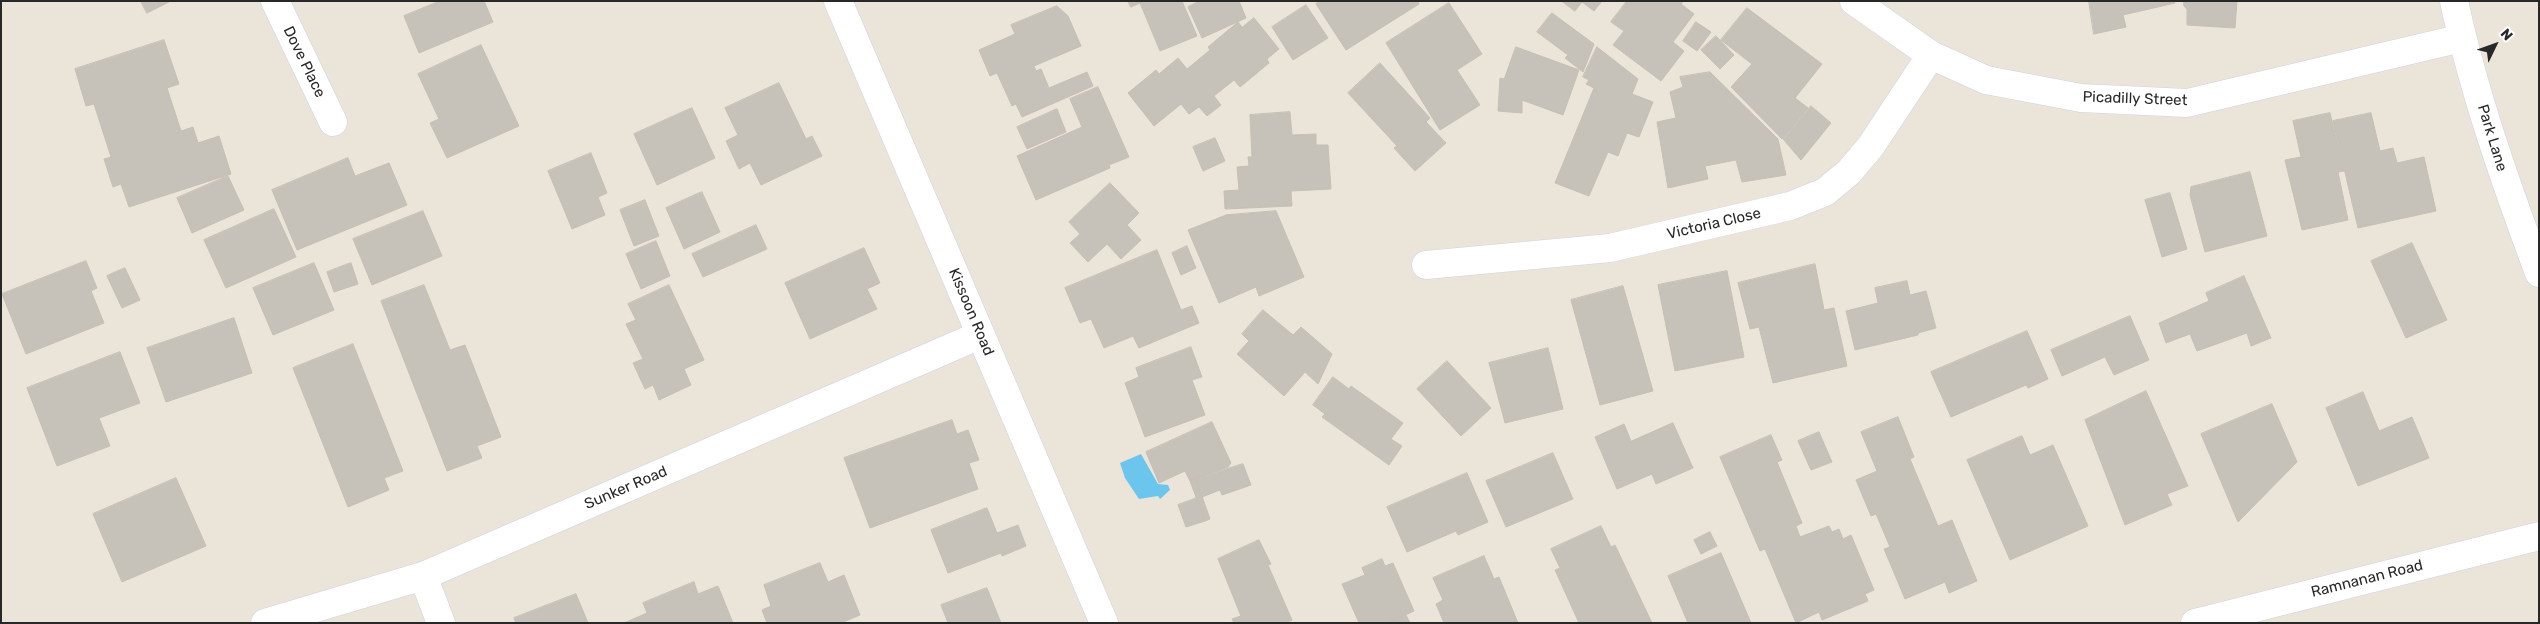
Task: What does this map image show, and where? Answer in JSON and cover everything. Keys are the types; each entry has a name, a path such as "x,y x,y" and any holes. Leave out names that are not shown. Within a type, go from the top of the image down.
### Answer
{"street":[{"name":"Dove Place","path":"274,1 333,122"},
{"name":"Kissoon Road","path":"838,1 1104,623"},
{"name":"Picadilly Street","path":"1854,1 1931,54 1986,80 2081,98 2187,103 2462,38"},
{"name":"Park Lane","path":"2454,1 2462,38 2508,190 2539,273"},
{"name":"Victoria Close","path":"1426,265 1610,248 1790,206 1825,192 1854,165 1870,146 1931,54"},
{"name":"Sunker Road","path":"265,623 423,576 980,335"},
{"name":"Ramnanan Road","path":"2195,623 2539,536"},
{"path":"423,576 441,623"}],"water":[{"path":"1141,454 1158,484 1168,485 1170,490 1160,499 1158,496 1139,499 1125,478 1120,463"}],"building":[{"path":"141,1 171,1 147,13"},
{"path":"440,1 484,1 493,22 419,53 404,16"},
{"path":"1128,1 1182,1 1197,36 1160,51 1140,3 1131,7"},
{"path":"1200,1 1239,1 1246,18 1202,38 1188,7"},
{"path":"1320,1 1418,1 1419,4 1346,50 1316,4"},
{"path":"1562,1 1602,1 1594,11 1582,2 1575,11"},
{"path":"1627,1 1683,1 1681,4 1694,14 1673,42 1684,51 1661,81 1613,45 1624,31 1611,22"},
{"path":"2089,1 2174,1 2175,3 2123,15 2126,27 2094,34"},
{"path":"2184,1 2237,1 2235,28 2187,25 2187,9 2184,6"},
{"path":"1449,3 1482,54 1457,70 1480,105 1440,130 1386,43"},
{"path":"1306,5 1328,38 1293,60 1272,27"},
{"path":"1057,6 1068,16 1081,46 1034,66 1036,71 1041,69 1049,88 1087,72 1093,86 1022,117 1016,104 1012,106 997,73 990,76 979,50 1015,34 1011,25"},
{"path":"1747,8 1822,64 1795,98 1808,108 1782,139 1731,87 1752,64 1721,40"},
{"path":"1552,13 1594,44 1583,72 1565,58 1568,55 1537,32"},
{"path":"1254,18 1279,49 1267,59 1269,63 1240,87 1234,80 1214,96 1221,105 1207,116 1199,107 1189,114 1181,104 1154,126 1128,93 1156,70 1159,74 1178,58 1187,69 1210,50 1208,47 1238,22 1242,27"},
{"path":"1696,22 1711,32 1697,51 1683,41"},
{"path":"1716,36 1734,55 1720,69 1701,50"},
{"path":"164,40 179,84 167,88 181,131 193,127 198,143 219,136 231,174 129,207 121,184 113,187 104,159 111,157 94,104 86,106 75,69"},
{"path":"481,45 519,126 447,158 430,123 439,119 418,74"},
{"path":"1516,47 1579,70 1563,115 1522,100 1522,113 1498,111 1500,78 1504,79"},
{"path":"1597,47 1638,79 1632,94 1653,102 1639,137 1627,133 1618,156 1608,152 1589,196 1555,183 1594,88 1586,84 1589,80 1583,77"},
{"path":"1380,63 1430,118 1426,122 1446,143 1415,171 1394,148 1397,146 1348,93"},
{"path":"1710,72 1778,139 1786,175 1742,182 1736,160 1705,166 1708,179 1668,188 1657,122 1676,118 1670,92 1683,87 1680,77"},
{"path":"779,83 806,139 812,136 822,156 761,185 750,163 739,169 726,141 738,135 725,108"},
{"path":"1098,87 1129,157 1109,165 1110,168 1036,200 1017,156 1082,127 1070,99"},
{"path":"1811,106 1831,123 1801,160 1783,139"},
{"path":"692,108 715,158 657,185 634,134"},
{"path":"1057,109 1066,132 1027,149 1017,127"},
{"path":"1290,112 1292,135 1316,134 1316,145 1328,145 1331,189 1291,191 1292,206 1225,209 1224,191 1239,190 1237,167 1249,166 1248,157 1252,157 1250,115"},
{"path":"2330,113 2344,171 2338,172 2348,220 2302,230 2285,160 2301,157 2293,121"},
{"path":"2371,113 2380,151 2393,148 2397,163 2424,157 2436,211 2358,228 2333,121"},
{"path":"1215,138 1225,161 1203,171 1193,147"},
{"path":"591,153 607,193 598,197 605,215 572,229 548,171"},
{"path":"348,158 355,176 389,163 407,205 297,250 272,190"},
{"path":"2250,172 2267,236 2205,252 2190,195 2191,187"},
{"path":"228,176 244,210 192,233 177,198"},
{"path":"1110,183 1139,213 1127,225 1141,240 1121,259 1107,244 1088,262 1070,243 1080,234 1069,222"},
{"path":"702,192 720,232 684,249 666,208"},
{"path":"2170,193 2187,249 2162,257 2145,200"},
{"path":"645,200 659,236 634,246 620,210"},
{"path":"274,209 296,257 226,288 204,240"},
{"path":"423,211 442,256 372,285 353,239"},
{"path":"1276,211 1304,277 1259,296 1256,287 1219,303 1188,230 1226,215"},
{"path":"756,225 767,249 703,277 692,254"},
{"path":"656,241 670,276 641,289 626,254"},
{"path":"2412,243 2447,320 2406,338 2371,261"},
{"path":"1187,246 1196,268 1181,275 1172,253"},
{"path":"864,248 880,283 867,289 877,309 810,339 785,283"},
{"path":"1157,250 1181,310 1192,306 1199,323 1139,348 1133,336 1104,348 1091,319 1080,323 1065,288"},
{"path":"86,261 97,288 91,291 104,323 26,354 2,294"},
{"path":"314,263 334,310 273,335 253,288"},
{"path":"351,263 358,284 334,292 327,272"},
{"path":"1815,264 1824,310 1834,308 1847,366 1773,383 1759,327 1750,329 1738,283"},
{"path":"125,268 140,300 122,308 107,276"},
{"path":"1727,271 1744,357 1675,371 1658,285"},
{"path":"2244,276 2271,338 2251,346 2247,333 2197,351 2190,334 2166,343 2159,323 2209,301 2206,293"},
{"path":"1907,281 1910,295 1926,291 1936,328 1918,333 1918,335 1855,350 1846,311 1878,303 1875,288"},
{"path":"424,285 450,350 465,345 501,437 477,446 482,458 447,471 381,301"},
{"path":"669,285 704,360 684,369 691,385 659,400 653,385 645,389 633,363 643,359 626,324 636,320 628,304"},
{"path":"1623,286 1653,391 1600,405 1571,300"},
{"path":"1263,310 1293,335 1301,327 1332,354 1318,384 1305,372 1284,396 1237,354 1249,341 1242,334"},
{"path":"2130,316 2149,360 2114,375 2105,357 2062,376 2051,350"},
{"path":"234,318 252,373 166,402 147,348"},
{"path":"2027,331 2048,379 2028,388 2026,385 1951,417 1931,372"},
{"path":"353,344 403,471 384,478 389,490 348,507 293,368"},
{"path":"1191,347 1202,377 1192,380 1205,415 1145,437 1125,383 1139,377 1136,368"},
{"path":"1548,348 1563,409 1505,423 1489,363"},
{"path":"120,352 140,403 99,418 110,446 57,466 27,388"},
{"path":"1447,361 1491,408 1461,436 1417,389"},
{"path":"1333,377 1349,389 1351,386 1403,423 1391,439 1402,446 1389,465 1322,417 1325,414 1313,405"},
{"path":"2146,391 2188,486 2167,494 2172,505 2125,525 2085,420"},
{"path":"2363,392 2379,431 2412,417 2429,458 2358,486 2326,408"},
{"path":"2272,404 2297,462 2238,522 2201,434"},
{"path":"1898,417 1914,457 1910,459 1938,526 1952,520 1977,581 1949,593 1945,582 1905,599 1884,549 1890,547 1876,514 1871,516 1856,480 1877,471 1861,432"},
{"path":"952,420 957,434 968,430 979,460 969,463 978,489 870,528 844,458"},
{"path":"1212,422 1231,463 1228,467 1190,481 1185,471 1159,483 1146,452"},
{"path":"1673,423 1693,468 1656,484 1652,474 1617,489 1595,437 1624,424 1631,441"},
{"path":"1819,432 1832,462 1811,470 1798,441"},
{"path":"1771,435 1782,460 1777,462 1802,523 1796,526 1800,537 1829,526 1832,532 1839,529 1843,539 1851,535 1874,590 1865,594 1868,601 1822,620 1819,612 1796,623 1765,549 1760,551 1720,457"},
{"path":"2022,436 2030,455 2053,445 2088,526 2010,560 1967,460"},
{"path":"1553,453 1573,499 1506,527 1486,481"},
{"path":"1243,464 1251,485 1222,495 1220,490 1202,497 1196,479"},
{"path":"1467,473 1488,522 1458,535 1456,531 1407,552 1387,507"},
{"path":"176,478 206,546 122,582 93,514"},
{"path":"1196,479 1210,519 1205,521 1190,481"},
{"path":"1197,498 1205,521 1186,527 1178,505"},
{"path":"987,508 997,533 1018,525 1026,546 1002,556 1001,553 948,573 931,530"},
{"path":"1601,526 1611,547 1615,545 1652,623 1579,623 1555,570 1560,568 1551,549"},
{"path":"1710,532 1717,546 1701,554 1694,540"},
{"path":"1259,540 1271,564 1268,565 1292,620 1286,623 1234,623 1232,619 1241,616 1218,559"},
{"path":"1721,553 1751,623 1688,623 1668,576"},
{"path":"1484,556 1494,579 1499,577 1518,623 1444,623 1436,604 1443,600 1433,578"},
{"path":"1382,559 1385,566 1393,563 1414,611 1387,623 1359,623 1342,584 1365,575 1362,568"},
{"path":"820,563 828,582 844,575 860,615 841,623 767,623 762,610 771,606 764,585"},
{"path":"694,582 698,594 718,586 733,623 624,623 647,613 643,603"},
{"path":"987,588 1001,623 948,623 941,605"},
{"path":"576,594 588,623 516,623 514,618"},
{"path":"1406,615 1410,623 1387,623"}]}
